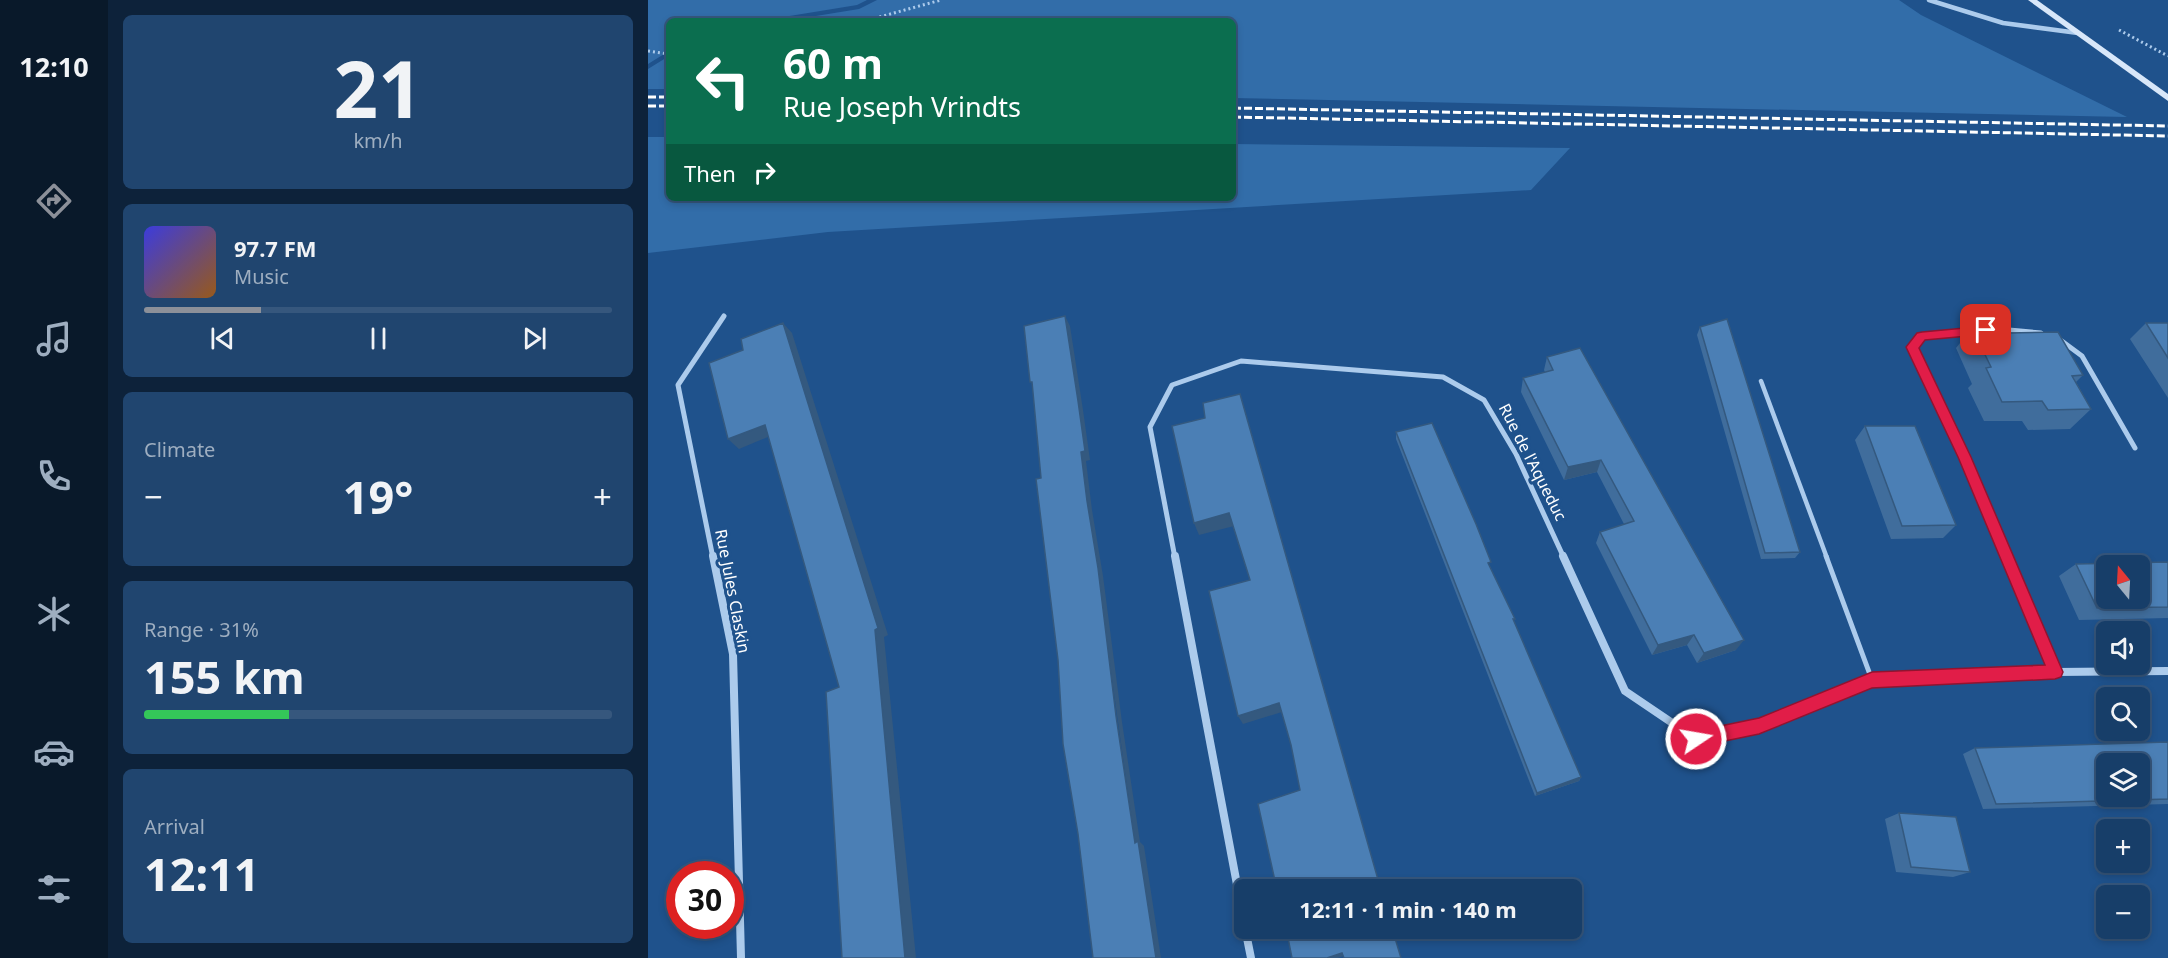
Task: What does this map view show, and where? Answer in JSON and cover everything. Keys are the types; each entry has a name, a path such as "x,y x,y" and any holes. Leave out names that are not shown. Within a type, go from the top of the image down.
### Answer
{"street":[{"path":"1929,0 2003,23 2079,33"},
{"path":"2032,0 2168,98"},
{"name":"Rue Jules Claskin","path":"724,316 678,386 733,654 741,958"},
{"path":"2055,672 1964,457 1912,347 1922,336 2007,328 2052,334 2082,356 2135,448"},
{"name":"Rue de l'Aqueduc","path":"1236,879 1150,427 1172,385 1241,361 1443,377 1484,400 1516,454 1625,691 1696,739 1759,726 1872,680 2055,672 2168,670"},
{"name":"Rue de l'Aqueduc","path":"1247,939 1251,958"}],"lane":[{"path":"1761,381 1872,680"}],"path":[{"path":"877,18 941,0"},
{"path":"648,51 666,54"}],"shaded area":[{"path":"648,0 867,0 857,5 777,18 666,18 666,53 648,64"},
{"path":"877,0 1899,0 1921,15 2127,117 1236,98 1236,18 804,18 859,9"},
{"path":"666,58 666,89 648,89 648,69"},
{"path":"648,137 666,137 666,201 1236,201 1236,144 1570,148 1531,190 828,232 648,253"}],"building":[{"path":"1065,316 1085,451 1081,452 1116,716 1135,843 1138,841 1156,958 1093,958 1078,834 1063,744 1058,660 1036,479 1041,478 1024,326"},
{"path":"1727,319 1800,552 1765,553 1700,327"},
{"path":"783,323 878,628 875,630 905,958 842,958 826,692 839,687 765,425 728,439 709,363 743,350 741,339"},
{"path":"2146,323 2168,323 2168,358"},
{"path":"2005,327 2008,333 2058,332 2083,375 2072,376 2091,409 2048,410 2042,401 2002,402 1986,368 1991,367 1972,328"},
{"path":"1580,348 1744,640 1704,653 1694,635 1658,645 1600,532 1634,521 1601,460 1568,467 1523,378 1553,370 1547,357"},
{"path":"1240,394 1378,879 1275,879 1258,804 1300,790 1291,745 1279,703 1238,716 1209,591 1250,580 1229,513 1194,523 1172,426 1205,418 1203,403"},
{"path":"1432,423 1476,524 1491,562 1488,563 1515,619 1513,619 1581,777 1537,793 1396,432"},
{"path":"1865,426 1915,426 1956,525 1902,526"},
{"path":"2150,562 2168,562 2168,607 2150,607"},
{"path":"2076,564 2096,564 2096,606"},
{"path":"2168,742 2168,799 2150,800 2150,753 2096,753 2096,801 1996,804 1975,748"},
{"path":"1899,813 1956,817 1970,872 1911,867"},
{"path":"1288,939 1395,939 1401,958 1344,958 1342,953 1327,958 1292,958"}],"railway":[{"path":"648,97 666,97"},
{"path":"648,106 666,106"},
{"path":"1236,108 2168,126"},
{"path":"1236,117 2168,136"}],"route":[{"path":"1696,739 1759,726 1872,680 2055,672 1964,457 1912,347 1922,336 1986,330"}]}
